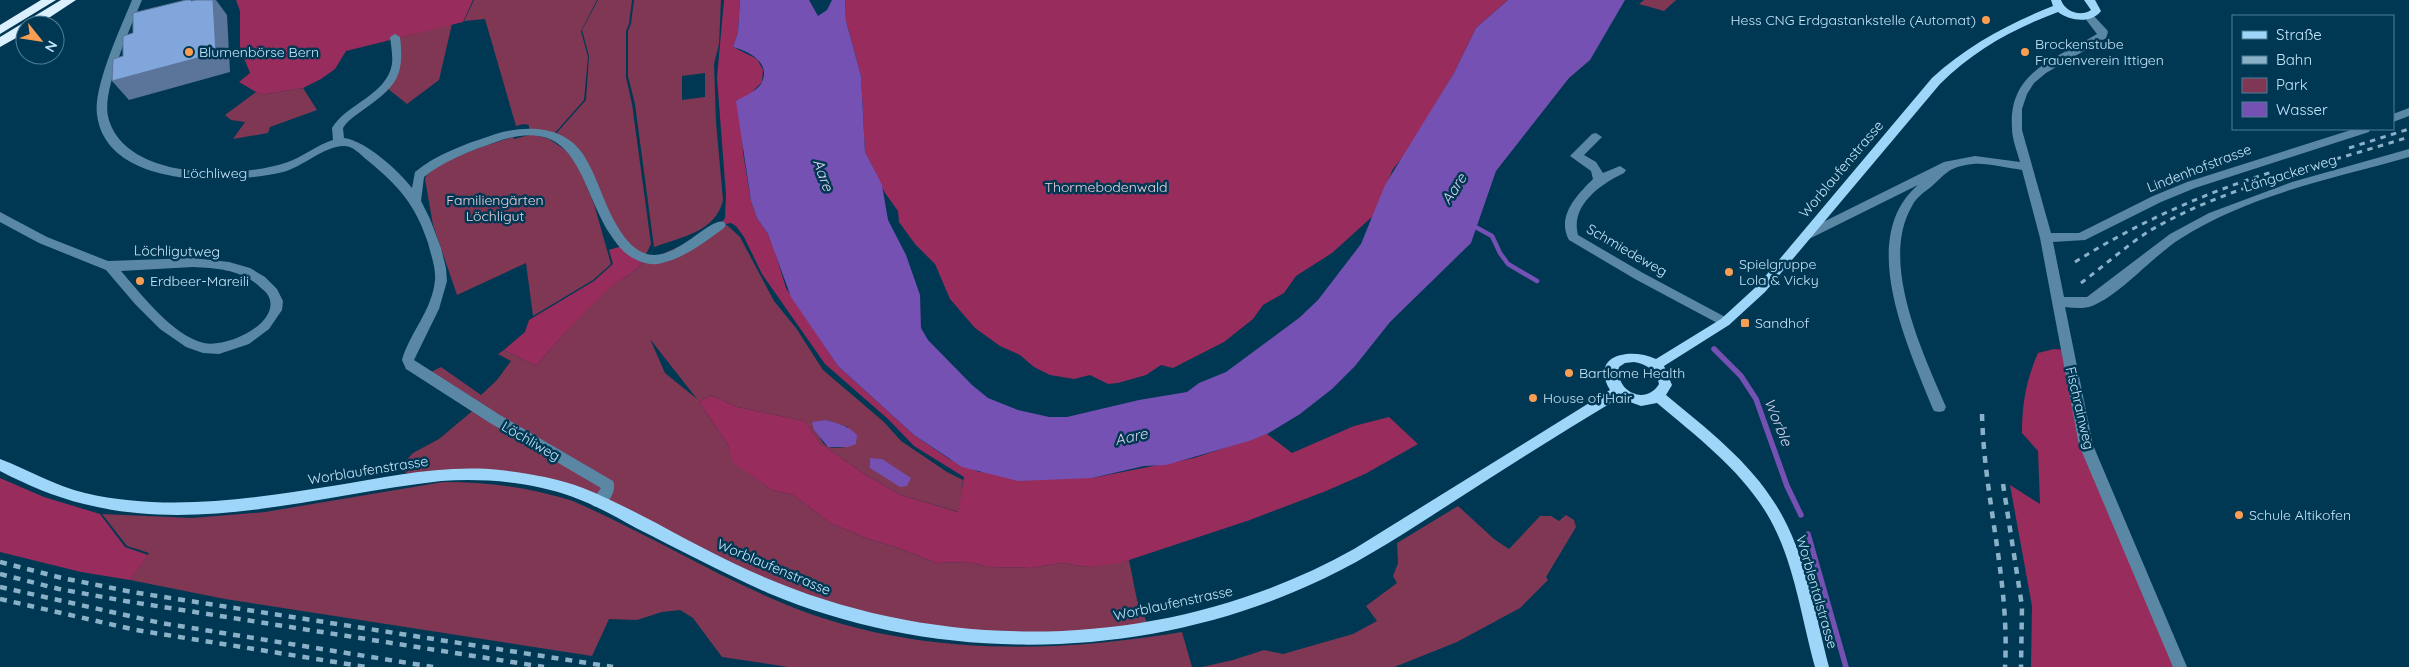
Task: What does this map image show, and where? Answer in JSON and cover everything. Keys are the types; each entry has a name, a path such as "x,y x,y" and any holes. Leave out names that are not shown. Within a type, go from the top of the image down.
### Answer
{"highway":[{"path":"0,30 50,0"},
{"path":"45,15 70,0"},
{"path":"0,43 15,33"}],"main road":[{"path":"2058,4 2075,16 2089,17 2096,11 2094,5 2089,0"},
{"name":"Worblaufenstrasse","path":"1656,365 1725,322 1761,289 1936,81 1959,58 1981,43 2058,4"},
{"path":"1634,357 1656,365 1662,372 1666,385 1658,397 1652,400 1634,400 1618,392 1610,378 1610,371 1617,361 1634,357"},
{"name":"Worblaufenstrasse","path":"0,465 20,476 52,489 118,506 150,509 198,509 265,504 416,478 472,474 506,476 553,485 598,502 751,578 793,597 842,614 899,627 983,638 1065,638 1127,632 1221,611 1262,598 1319,574 1382,538 1618,392"},
{"name":"Worblentalstrasse","path":"1658,397 1731,461 1749,480 1771,509 1789,548 1822,667"}],"street":[{"name":"Löchliweg","path":"136,0 110,70 104,93 102,116 115,143 132,158 144,165 170,172 208,176 292,166 339,143 354,145 373,158 394,176 416,200 434,246 441,280 431,310 410,354 408,360 411,365 495,419 608,485 606,493 598,502"},
{"name":"Fischrainweg","path":"2089,17 2103,32 2102,36 2042,69 2027,85 2019,101 2016,120 2017,130 2046,238 2086,445 2180,667"},
{"path":"339,143 337,128 341,122 376,94 393,75 397,62 395,37"},
{"path":"2394,118 2409,112"},
{"name":"Lindenhofstrasse","path":"2046,238 2081,237 2157,199 2191,185 2362,130"},
{"name":"Löchliweg","path":"416,200 419,175 426,169 504,135 525,131 553,137 575,152 607,221 622,245 637,257 650,260 674,256 685,251 720,224"},
{"path":"1596,137 1576,156 1594,166 1599,172 1599,180"},
{"name":"Längackerweg","path":"2057,301 2089,302 2097,298 2161,246 2186,230 2228,208 2275,190 2409,153"},
{"path":"1807,235 1944,167 1970,160 2026,167"},
{"path":"1939,407 1911,339 1899,292 1894,240 1906,203 1944,167"},
{"name":"Schmiedeweg","path":"1620,170 1599,180 1572,213 1570,228 1573,236 1639,276 1725,322"},
{"name":"Löchligutweg","path":"0,216 39,240 110,266 203,264 234,268 254,276 266,284 275,296 276,309 268,323 247,339 223,348 203,348 161,322 110,266"}],"green space":[{"path":"236,0 473,0 463,22 346,51 335,69 321,79 303,88 261,95 239,82 250,73 240,48 240,11"},
{"path":"474,0 597,0 581,31 588,57 584,100 553,135 529,129 529,125 516,126 485,19 464,21"},
{"path":"598,0 632,0 629,24 626,31 626,77 632,104 651,244 644,258 629,251 583,165 553,137 586,100 589,56 582,30"},
{"path":"634,0 721,0 719,44 714,64 716,122 723,200 719,211 705,226 696,232 654,247 635,104 628,76 628,31 631,24","holes":["705,73 705,97 682,100 682,76"]},
{"path":"724,0 740,0 738,32 733,47 757,59 763,70 762,82 754,90 742,127 743,153 751,201 757,218 768,234 786,288 838,366 914,435 949,459 979,472 1092,478 1194,458 1267,434 1292,453 1354,426 1389,417 1418,444 1365,474 1250,520 1120,563 1088,567 1061,563 1032,568 990,567 965,562 936,563 896,547 868,539 830,523 793,495 772,490 733,463 728,445 699,402 711,395 737,407 805,421 820,443 866,475 901,495 958,512 964,477 914,446 888,419 825,364 762,274 744,237 736,226 731,223 720,225 725,218 726,195 717,78"},
{"name":"Thormebodenwald","path":"845,0 1508,0 1476,28 1454,73 1410,148 1393,169 1373,216 1332,253 1296,276 1284,293 1263,305 1253,319 1224,342 1173,368 1161,365 1146,375 1108,384 1090,375 1074,379 1050,375 1034,367 1020,355 1000,346 975,328 950,299 935,264 915,244 899,222 898,211 885,193 865,152 861,76 846,21"},
{"path":"1644,0 1676,0 1664,11 1639,4"},
{"path":"452,24 439,80 407,104 387,88 398,38"},
{"path":"303,88 317,110 270,127 268,133 233,139 245,122 231,120 225,115 256,92 261,95"},
{"name":"Familiengärten Löchligut","path":"533,134 549,139 564,149 576,161 594,204 611,264 593,280 533,316 526,263 457,295 433,225 425,179 438,166 464,154 513,137 514,139"},
{"path":"727,225 740,237 774,301 796,328 823,370 884,422 901,441 947,472 963,480 959,512 901,495 866,475 820,443 805,421 737,407 711,395 699,402 728,445 734,463 772,490 793,495 830,523 868,539 896,547 936,563 965,562 990,567 1032,568 1061,563 1088,567 1129,560 1137,600 1149,627 1126,631 951,634 794,596 598,501 506,475 417,478 398,469 413,453 439,439 476,408 427,374 441,367 481,395 497,380 511,361 498,354 504,350 536,366 601,295 634,271 645,259 649,260","holes":["650,339 697,399 665,373","826,420 848,427 848,447 832,448 824,444 814,430 818,422"]},
{"path":"622,246 645,259 642,264 614,284 590,307 536,366 504,350 525,332 529,320 594,281 613,264 609,250"},
{"path":"2054,349 2067,350 2078,408 2180,667 2031,667 2032,606 2010,485 2040,504 2038,451 2022,433 2023,412 2025,392 2038,353"},
{"path":"0,478 44,497 100,514 125,547 148,555 130,580 81,572 0,552"},
{"path":"443,482 509,486 573,501 733,581 787,605 834,622 883,634 932,642 982,646 1032,647 1083,644 1182,632 1192,667 788,667 722,657 693,618 680,610 662,612 637,620 609,619 592,656 225,599 130,580 149,553 127,546 102,514 192,518 265,512"},
{"path":"1458,506 1494,539 1509,549 1540,516 1551,516 1559,521 1566,515 1574,520 1576,527 1546,577 1548,580 1520,608 1457,642 1394,667 1202,667 1264,650 1283,654 1353,634 1377,621 1366,606 1397,583 1393,576 1398,563 1397,543"}],"water":[{"name":"Aare","path":"740,0 809,0 818,16 827,10 832,0 845,0 846,21 861,76 865,152 882,185 888,220 906,255 920,295 921,328 928,340 972,385 988,398 1018,410 1049,417 1067,417 1139,400 1187,392 1199,383 1226,372 1299,318 1318,300 1361,244 1385,185 1454,73 1476,28 1508,0 1625,0 1590,60 1569,78 1496,171 1471,243 1390,322 1355,366 1332,389 1300,414 1267,434 1249,441 1166,465 1144,466 1092,478 1018,481 962,467 914,435 838,366 791,297 768,234 757,218 751,201 736,101 757,88 762,82 764,75 761,63 745,51 733,47 738,32"},
{"path":"826,420 843,425 854,432 857,435 856,444 848,447 828,447 814,430 812,422"},
{"path":"870,458 882,459 911,478 907,486 900,487 870,468"}],"building":[{"path":"186,0 213,0 216,53 112,81 113,59 123,56 123,36 133,33 133,13"}],"waterway":[{"name":"Worble","path":"1470,224 1492,236 1508,264 1537,281"},
{"name":"Worble","path":"1714,349 1741,376 1756,399 1787,486 1801,515"},
{"name":"Worble","path":"1808,534 1846,667"}],"railway":[{"path":"2349,148 2409,129"},
{"path":"2081,283 2151,230 2211,201 2277,177 2409,137"},
{"path":"2075,262 2146,222 2170,211 2220,190 2272,172"},
{"path":"1982,414 1987,477 2004,603 2005,667"},
{"path":"2003,484 2022,606 2021,667"},
{"path":"0,562 62,578 132,592 613,667"},
{"path":"0,574 59,589 125,601 544,667"},
{"path":"0,587 161,623 433,667"},
{"path":"0,599 136,630 366,667"}],"place":[{"name":"Hess CNG Erdgastankstelle (Automat)","path":"1986,20"},
{"name":"Blumenbörse Bern","path":"189,52"},
{"name":"Brockenstube Frauenverein Ittigen","path":"2025,52"},
{"name":"Spielgruppe Lola & Vicky","path":"1729,272"},
{"name":"Erdbeer-Mareili","path":"140,281"},
{"name":"Sandhof","path":"1745,323"},
{"name":"Bartlome Health","path":"1569,373"},
{"name":"House of Hair","path":"1533,398"},
{"name":"Schule Altikofen","path":"2239,515"}]}
